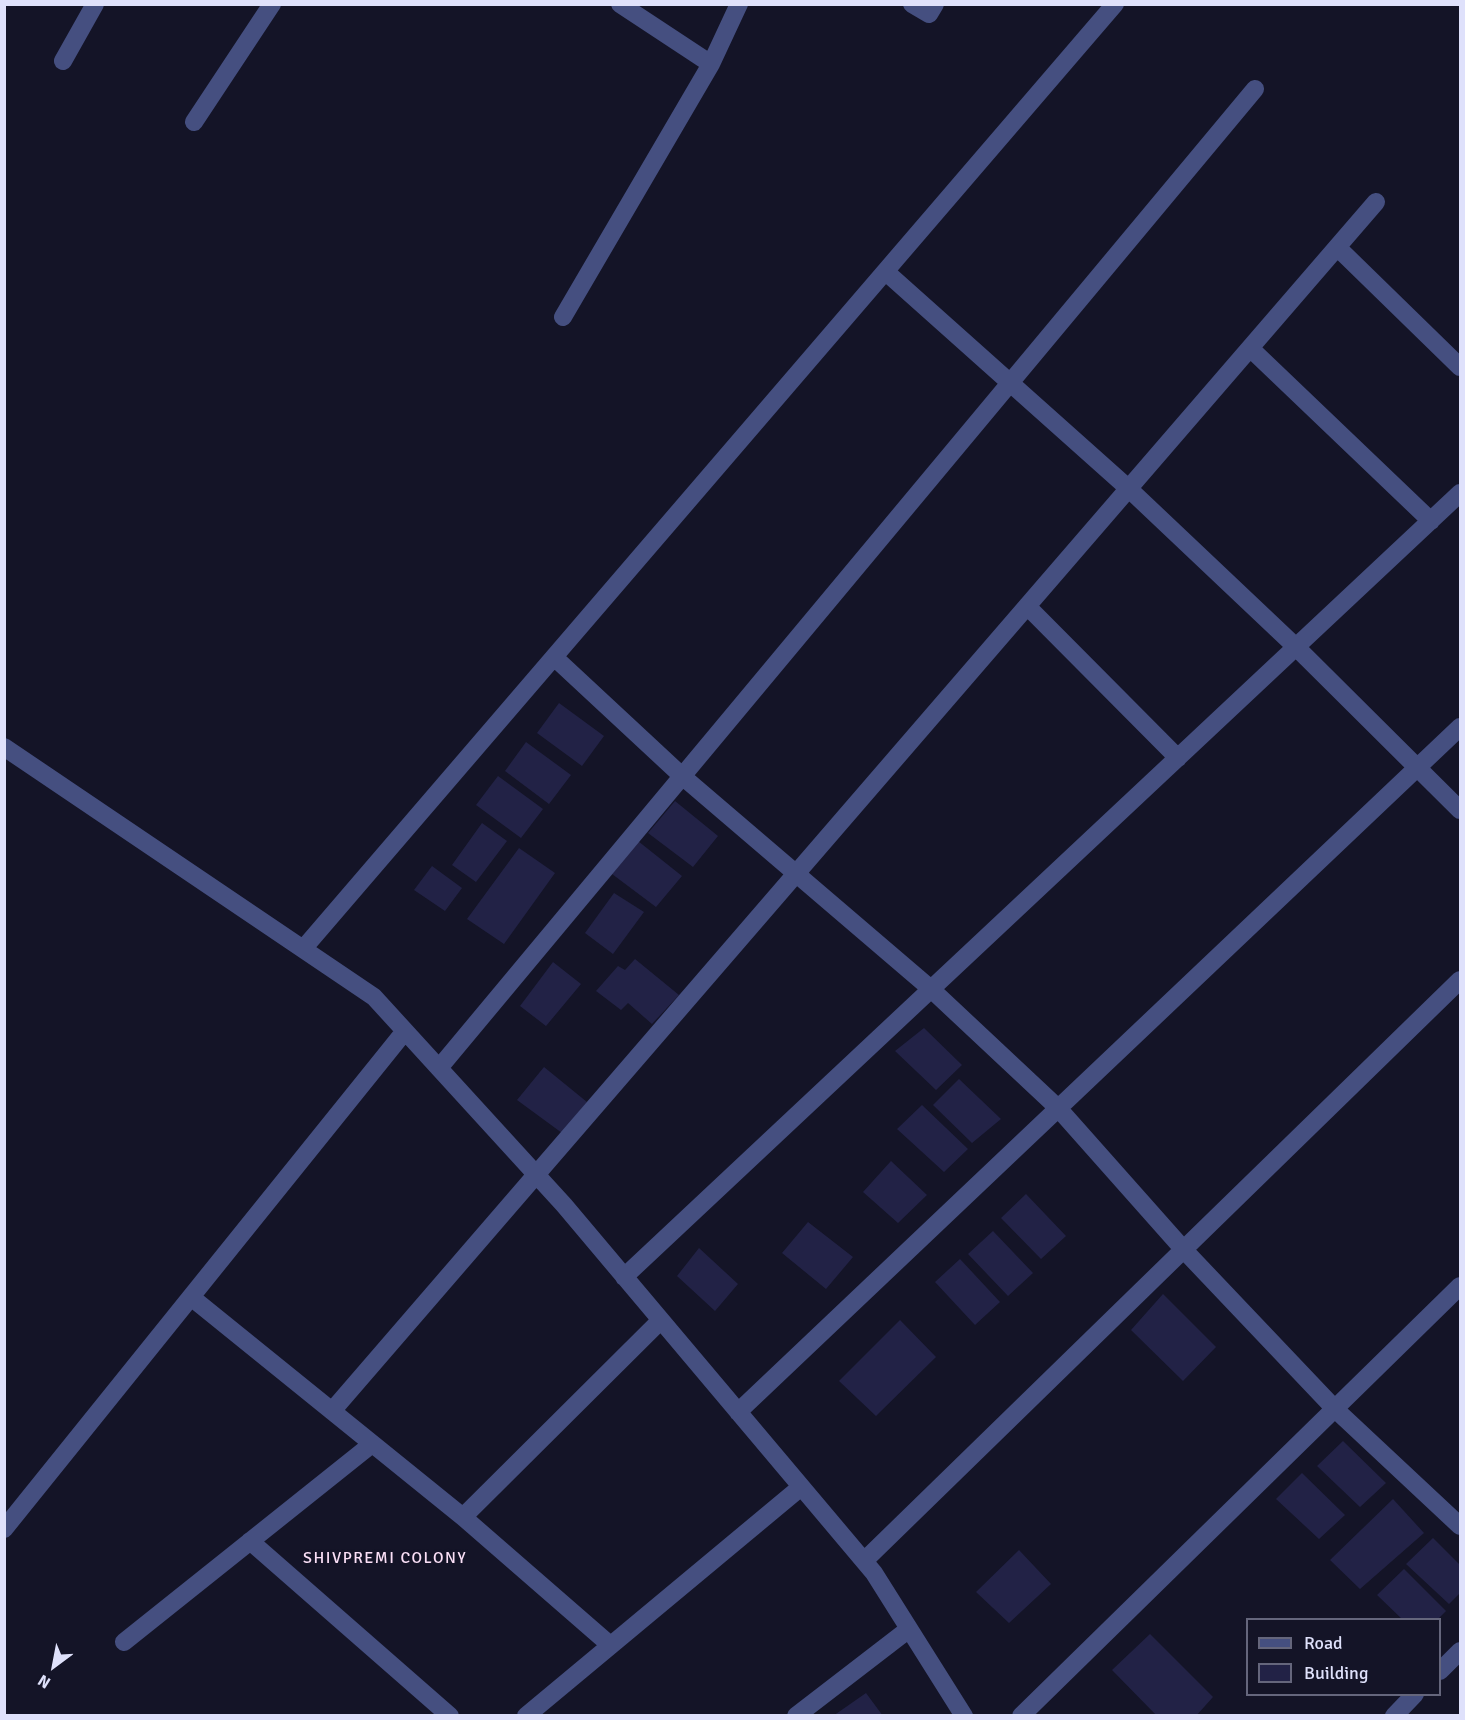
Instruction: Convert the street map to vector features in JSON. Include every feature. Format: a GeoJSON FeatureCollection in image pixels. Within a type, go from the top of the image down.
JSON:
{"type":"FeatureCollection","features":[{"type":"Feature","properties":{"kind":"street"},"geometry":{"type":"LineString","coordinates":[[63,62],[95,4]]}},
{"type":"Feature","properties":{"kind":"street"},"geometry":{"type":"LineString","coordinates":[[194,122],[272,4]]}},
{"type":"Feature","properties":{"kind":"street"},"geometry":{"type":"LineString","coordinates":[[620,4],[711,64]]}},
{"type":"Feature","properties":{"kind":"street"},"geometry":{"type":"LineString","coordinates":[[563,317],[711,64],[739,4]]}},
{"type":"Feature","properties":{"kind":"street"},"geometry":{"type":"LineString","coordinates":[[912,4],[929,14],[935,4]]}},
{"type":"Feature","properties":{"kind":"street"},"geometry":{"type":"LineString","coordinates":[[303,949],[1115,4]]}},
{"type":"Feature","properties":{"kind":"street"},"geometry":{"type":"LineString","coordinates":[[439,1068],[1255,89]]}},
{"type":"Feature","properties":{"kind":"street"},"geometry":{"type":"LineString","coordinates":[[332,1411],[1376,202]]}},
{"type":"Feature","properties":{"kind":"street"},"geometry":{"type":"LineString","coordinates":[[1337,247],[1461,367]]}},
{"type":"Feature","properties":{"kind":"street"},"geometry":{"type":"LineString","coordinates":[[886,272],[1008,384],[1128,489],[1296,647],[1461,810]]}},
{"type":"Feature","properties":{"kind":"street"},"geometry":{"type":"LineString","coordinates":[[1250,348],[1431,521]]}},
{"type":"Feature","properties":{"kind":"street"},"geometry":{"type":"LineString","coordinates":[[624,1276],[1461,493]]}},
{"type":"Feature","properties":{"kind":"street"},"geometry":{"type":"LineString","coordinates":[[1027,606],[1178,758]]}},
{"type":"Feature","properties":{"kind":"street"},"geometry":{"type":"LineString","coordinates":[[554,657],[682,776],[931,989],[1058,1108],[1184,1250],[1335,1409],[1461,1526]]}},
{"type":"Feature","properties":{"kind":"street"},"geometry":{"type":"LineString","coordinates":[[738,1412],[1461,727]]}},
{"type":"Feature","properties":{"kind":"street"},"geometry":{"type":"LineString","coordinates":[[4,747],[374,997],[536,1174],[864,1561],[964,1716]]}},
{"type":"Feature","properties":{"kind":"street"},"geometry":{"type":"LineString","coordinates":[[864,1561],[1461,981]]}},
{"type":"Feature","properties":{"kind":"street"},"geometry":{"type":"LineString","coordinates":[[4,1529],[405,1031]]}},
{"type":"Feature","properties":{"kind":"street"},"geometry":{"type":"LineString","coordinates":[[1021,1716],[1461,1286]]}},
{"type":"Feature","properties":{"kind":"street"},"geometry":{"type":"LineString","coordinates":[[191,1297],[463,1517],[609,1644]]}},
{"type":"Feature","properties":{"kind":"street"},"geometry":{"type":"LineString","coordinates":[[463,1517],[661,1320]]}},
{"type":"Feature","properties":{"kind":"street"},"geometry":{"type":"LineString","coordinates":[[124,1642],[372,1444]]}},
{"type":"Feature","properties":{"kind":"street"},"geometry":{"type":"LineString","coordinates":[[526,1716],[609,1644],[801,1487]]}},
{"type":"Feature","properties":{"kind":"street"},"geometry":{"type":"LineString","coordinates":[[250,1541],[450,1716]]}},
{"type":"Feature","properties":{"kind":"street"},"geometry":{"type":"LineString","coordinates":[[796,1716],[909,1629]]}},
{"type":"Feature","properties":{"kind":"street"},"geometry":{"type":"LineString","coordinates":[[1441,1670],[1461,1651]]}},
{"type":"Feature","properties":{"kind":"street"},"geometry":{"type":"LineString","coordinates":[[1394,1716],[1414,1696]]}},
{"type":"Feature","properties":{"kind":"building"},"geometry":{"type":"Polygon","coordinates":[[[559,703],[604,736],[582,766],[537,733],[559,703]]]}},
{"type":"Feature","properties":{"kind":"building"},"geometry":{"type":"Polygon","coordinates":[[[526,742],[571,775],[549,804],[505,771],[526,742]]]}},
{"type":"Feature","properties":{"kind":"building"},"geometry":{"type":"Polygon","coordinates":[[[498,776],[543,809],[521,838],[476,805],[498,776]]]}},
{"type":"Feature","properties":{"kind":"building"},"geometry":{"type":"Polygon","coordinates":[[[675,801],[718,836],[693,867],[648,833],[675,801]]]}},
{"type":"Feature","properties":{"kind":"building"},"geometry":{"type":"Polygon","coordinates":[[[482,823],[507,841],[476,882],[452,865],[482,823]]]}},
{"type":"Feature","properties":{"kind":"building"},"geometry":{"type":"Polygon","coordinates":[[[638,841],[682,876],[656,907],[612,874],[638,841]]]}},
{"type":"Feature","properties":{"kind":"building"},"geometry":{"type":"Polygon","coordinates":[[[519,848],[555,873],[504,944],[467,919],[519,848]]]}},
{"type":"Feature","properties":{"kind":"building"},"geometry":{"type":"Polygon","coordinates":[[[432,866],[462,888],[445,911],[414,890],[432,866]]]}},
{"type":"Feature","properties":{"kind":"building"},"geometry":{"type":"Polygon","coordinates":[[[614,893],[644,912],[613,954],[585,933],[614,893]]]}},
{"type":"Feature","properties":{"kind":"building"},"geometry":{"type":"Polygon","coordinates":[[[635,959],[679,995],[652,1024],[628,1003],[621,1010],[596,991],[618,966],[625,970],[635,959]]]}},
{"type":"Feature","properties":{"kind":"building"},"geometry":{"type":"Polygon","coordinates":[[[553,962],[581,984],[546,1026],[520,1006],[553,962]]]}},
{"type":"Feature","properties":{"kind":"building"},"geometry":{"type":"Polygon","coordinates":[[[924,1028],[962,1065],[936,1090],[895,1051],[924,1028]]]}},
{"type":"Feature","properties":{"kind":"building"},"geometry":{"type":"Polygon","coordinates":[[[544,1067],[587,1102],[562,1133],[517,1100],[544,1067]]]}},
{"type":"Feature","properties":{"kind":"building"},"geometry":{"type":"Polygon","coordinates":[[[959,1079],[1001,1119],[972,1143],[933,1105],[959,1079]]]}},
{"type":"Feature","properties":{"kind":"building"},"geometry":{"type":"Polygon","coordinates":[[[922,1105],[968,1149],[944,1172],[897,1129],[922,1105]]]}},
{"type":"Feature","properties":{"kind":"building"},"geometry":{"type":"Polygon","coordinates":[[[891,1161],[927,1195],[898,1223],[863,1192],[891,1161]]]}},
{"type":"Feature","properties":{"kind":"building"},"geometry":{"type":"Polygon","coordinates":[[[1026,1194],[1066,1236],[1041,1259],[1001,1218],[1026,1194]]]}},
{"type":"Feature","properties":{"kind":"building"},"geometry":{"type":"Polygon","coordinates":[[[808,1222],[853,1257],[826,1289],[782,1253],[808,1222]]]}},
{"type":"Feature","properties":{"kind":"building"},"geometry":{"type":"Polygon","coordinates":[[[993,1231],[1033,1273],[1008,1296],[968,1254],[993,1231]]]}},
{"type":"Feature","properties":{"kind":"building"},"geometry":{"type":"Polygon","coordinates":[[[699,1248],[738,1284],[715,1311],[677,1276],[699,1248]]]}},
{"type":"Feature","properties":{"kind":"building"},"geometry":{"type":"Polygon","coordinates":[[[960,1259],[1000,1302],[975,1325],[935,1282],[960,1259]]]}},
{"type":"Feature","properties":{"kind":"building"},"geometry":{"type":"Polygon","coordinates":[[[1163,1294],[1216,1347],[1183,1381],[1131,1330],[1163,1294]]]}},
{"type":"Feature","properties":{"kind":"building"},"geometry":{"type":"Polygon","coordinates":[[[900,1320],[936,1357],[876,1416],[839,1381],[900,1320]]]}},
{"type":"Feature","properties":{"kind":"building"},"geometry":{"type":"Polygon","coordinates":[[[1343,1441],[1386,1483],[1360,1507],[1317,1466],[1343,1441]]]}},
{"type":"Feature","properties":{"kind":"building"},"geometry":{"type":"Polygon","coordinates":[[[1302,1473],[1345,1515],[1319,1539],[1276,1499],[1302,1473]]]}},
{"type":"Feature","properties":{"kind":"building"},"geometry":{"type":"Polygon","coordinates":[[[1393,1499],[1424,1533],[1360,1589],[1330,1560],[1393,1499]]]}},
{"type":"Feature","properties":{"kind":"building"},"geometry":{"type":"Polygon","coordinates":[[[1433,1538],[1460,1565],[1460,1593],[1449,1604],[1406,1564],[1433,1538]]]}},
{"type":"Feature","properties":{"kind":"building"},"geometry":{"type":"Polygon","coordinates":[[[1019,1550],[1051,1584],[1009,1623],[976,1592],[1019,1550]]]}},
{"type":"Feature","properties":{"kind":"building"},"geometry":{"type":"Polygon","coordinates":[[[1404,1569],[1446,1611],[1439,1618],[1401,1618],[1377,1595],[1404,1569]]]}},
{"type":"Feature","properties":{"kind":"building"},"geometry":{"type":"Polygon","coordinates":[[[1150,1634],[1213,1697],[1196,1716],[1157,1716],[1112,1670],[1150,1634]]]}},
{"type":"Feature","properties":{"kind":"building"},"geometry":{"type":"Polygon","coordinates":[[[866,1693],[883,1716],[833,1716],[866,1693]]]}},
{"type":"Feature","properties":{"kind":"district","name":"SHIVPREMI COLONY"},"geometry":{"type":"Point","coordinates":[385,1559]}}]}
